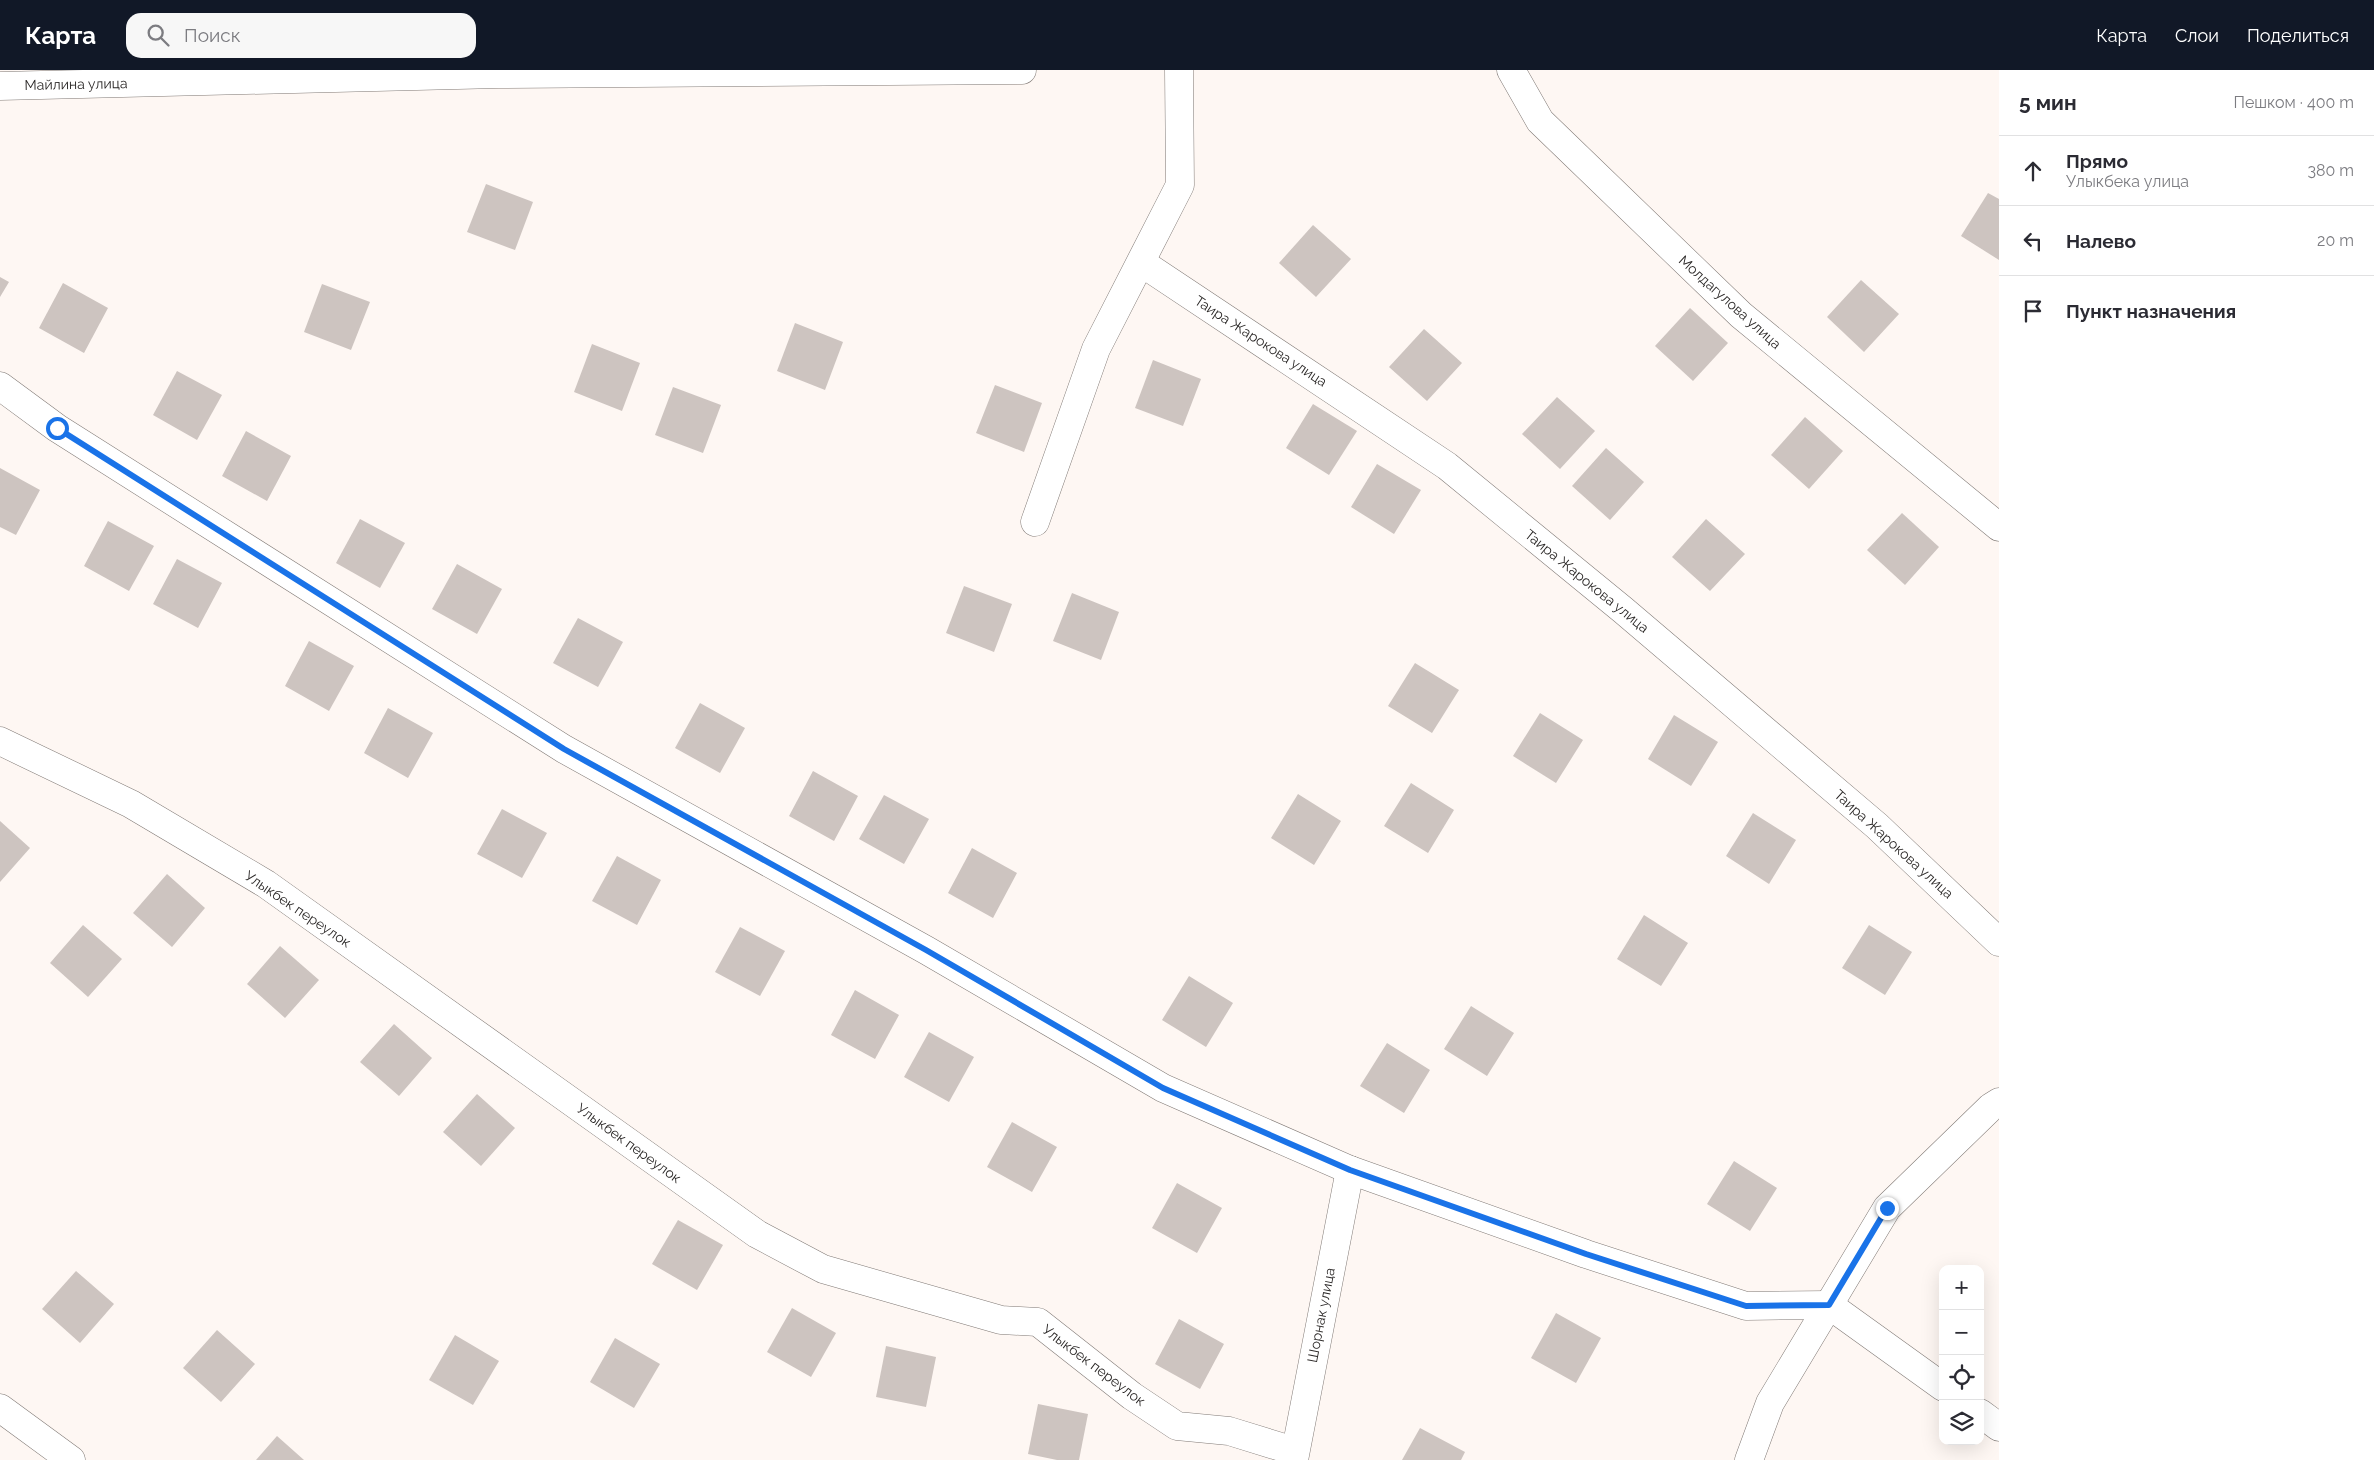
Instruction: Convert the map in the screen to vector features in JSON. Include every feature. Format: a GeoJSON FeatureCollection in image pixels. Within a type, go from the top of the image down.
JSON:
{"type":"FeatureCollection","features":[{"type":"Feature","properties":{"kind":"street","name":"Майлина улица"},"geometry":{"type":"LineString","coordinates":[[0,86],[498,74],[1022,70]]}},
{"type":"Feature","properties":{"kind":"street"},"geometry":{"type":"LineString","coordinates":[[1035,522],[1096,349],[1142,263],[1180,185],[1179,70]]}},
{"type":"Feature","properties":{"kind":"street","name":"Молдагулова улица"},"geometry":{"type":"LineString","coordinates":[[1511,70],[1540,121],[1741,315],[1999,527]]}},
{"type":"Feature","properties":{"kind":"street","name":"Таира Жарокова улица"},"geometry":{"type":"LineString","coordinates":[[1142,263],[1315,376],[1447,466],[1623,610],[1877,826],[1999,942]]}},
{"type":"Feature","properties":{"kind":"street"},"geometry":{"type":"LineString","coordinates":[[0,386],[57,428],[564,749],[926,950],[1163,1088],[1350,1170],[1586,1254],[1746,1306],[1829,1305],[1939,1383]]}},
{"type":"Feature","properties":{"kind":"street","name":"Улыкбек переулок"},"geometry":{"type":"LineString","coordinates":[[0,741],[131,804],[266,884],[757,1234],[823,1269],[1001,1320],[1038,1322],[1132,1396],[1178,1426],[1228,1431],[1294,1455]]}},
{"type":"Feature","properties":{"kind":"street"},"geometry":{"type":"LineString","coordinates":[[1749,1460],[1770,1403],[1887,1208],[1991,1107],[1999,1102]]}},
{"type":"Feature","properties":{"kind":"street","name":"Шорнак улица"},"geometry":{"type":"LineString","coordinates":[[1294,1455],[1350,1170]]}},
{"type":"Feature","properties":{"kind":"street"},"geometry":{"type":"LineString","coordinates":[[0,1408],[52,1455]]}},
{"type":"Feature","properties":{"kind":"street"},"geometry":{"type":"LineString","coordinates":[[1984,1416],[1999,1427]]}},
{"type":"Feature","properties":{"kind":"building"},"geometry":{"type":"Polygon","coordinates":[[[486,184],[533,202],[515,250],[467,232],[486,184]]]}},
{"type":"Feature","properties":{"kind":"building"},"geometry":{"type":"Polygon","coordinates":[[[1988,193],[1999,199],[1999,260],[1961,236],[1988,193]]]}},
{"type":"Feature","properties":{"kind":"building"},"geometry":{"type":"Polygon","coordinates":[[[1313,225],[1351,259],[1316,297],[1279,263],[1313,225]]]}},
{"type":"Feature","properties":{"kind":"building"},"geometry":{"type":"Polygon","coordinates":[[[0,277],[9,282],[0,297],[0,277]]]}},
{"type":"Feature","properties":{"kind":"building"},"geometry":{"type":"Polygon","coordinates":[[[1861,280],[1899,314],[1864,352],[1827,317],[1861,280]]]}},
{"type":"Feature","properties":{"kind":"building"},"geometry":{"type":"Polygon","coordinates":[[[63,283],[108,308],[84,353],[39,328],[63,283]]]}},
{"type":"Feature","properties":{"kind":"building"},"geometry":{"type":"Polygon","coordinates":[[[322,284],[370,302],[351,350],[304,332],[322,284]]]}},
{"type":"Feature","properties":{"kind":"building"},"geometry":{"type":"Polygon","coordinates":[[[1690,308],[1728,343],[1693,381],[1655,346],[1690,308]]]}},
{"type":"Feature","properties":{"kind":"building"},"geometry":{"type":"Polygon","coordinates":[[[795,323],[843,342],[825,390],[777,371],[795,323]]]}},
{"type":"Feature","properties":{"kind":"building"},"geometry":{"type":"Polygon","coordinates":[[[1424,329],[1462,363],[1427,401],[1389,367],[1424,329]]]}},
{"type":"Feature","properties":{"kind":"building"},"geometry":{"type":"Polygon","coordinates":[[[592,344],[640,363],[622,411],[574,392],[592,344]]]}},
{"type":"Feature","properties":{"kind":"building"},"geometry":{"type":"Polygon","coordinates":[[[1153,360],[1201,379],[1183,426],[1135,408],[1153,360]]]}},
{"type":"Feature","properties":{"kind":"building"},"geometry":{"type":"Polygon","coordinates":[[[177,371],[222,395],[197,440],[153,415],[177,371]]]}},
{"type":"Feature","properties":{"kind":"building"},"geometry":{"type":"Polygon","coordinates":[[[995,385],[1042,403],[1024,452],[976,433],[995,385]]]}},
{"type":"Feature","properties":{"kind":"building"},"geometry":{"type":"Polygon","coordinates":[[[673,387],[721,405],[703,453],[655,435],[673,387]]]}},
{"type":"Feature","properties":{"kind":"building"},"geometry":{"type":"Polygon","coordinates":[[[1557,397],[1595,431],[1560,469],[1522,434],[1557,397]]]}},
{"type":"Feature","properties":{"kind":"building"},"geometry":{"type":"Polygon","coordinates":[[[1313,404],[1357,431],[1329,475],[1286,448],[1313,404]]]}},
{"type":"Feature","properties":{"kind":"building"},"geometry":{"type":"Polygon","coordinates":[[[1805,417],[1843,451],[1809,489],[1771,455],[1805,417]]]}},
{"type":"Feature","properties":{"kind":"building"},"geometry":{"type":"Polygon","coordinates":[[[246,431],[291,456],[267,501],[222,476],[246,431]]]}},
{"type":"Feature","properties":{"kind":"building"},"geometry":{"type":"Polygon","coordinates":[[[1606,448],[1644,482],[1610,520],[1572,486],[1606,448]]]}},
{"type":"Feature","properties":{"kind":"building"},"geometry":{"type":"Polygon","coordinates":[[[1377,464],[1421,490],[1394,534],[1351,507],[1377,464]]]}},
{"type":"Feature","properties":{"kind":"building"},"geometry":{"type":"Polygon","coordinates":[[[0,468],[40,490],[16,535],[0,527],[0,468]]]}},
{"type":"Feature","properties":{"kind":"building"},"geometry":{"type":"Polygon","coordinates":[[[1902,513],[1939,547],[1905,585],[1867,550],[1902,513]]]}},
{"type":"Feature","properties":{"kind":"building"},"geometry":{"type":"Polygon","coordinates":[[[360,519],[405,543],[380,588],[336,563],[360,519]]]}},
{"type":"Feature","properties":{"kind":"building"},"geometry":{"type":"Polygon","coordinates":[[[1706,519],[1745,554],[1710,591],[1672,557],[1706,519]]]}},
{"type":"Feature","properties":{"kind":"building"},"geometry":{"type":"Polygon","coordinates":[[[108,521],[154,546],[129,591],[84,566],[108,521]]]}},
{"type":"Feature","properties":{"kind":"building"},"geometry":{"type":"Polygon","coordinates":[[[177,559],[222,583],[198,628],[153,604],[177,559]]]}},
{"type":"Feature","properties":{"kind":"building"},"geometry":{"type":"Polygon","coordinates":[[[457,564],[502,589],[477,634],[432,609],[457,564]]]}},
{"type":"Feature","properties":{"kind":"building"},"geometry":{"type":"Polygon","coordinates":[[[964,586],[1012,604],[994,652],[946,633],[964,586]]]}},
{"type":"Feature","properties":{"kind":"building"},"geometry":{"type":"Polygon","coordinates":[[[1072,593],[1119,612],[1101,660],[1053,641],[1072,593]]]}},
{"type":"Feature","properties":{"kind":"building"},"geometry":{"type":"Polygon","coordinates":[[[578,618],[623,642],[598,687],[553,663],[578,618]]]}},
{"type":"Feature","properties":{"kind":"building"},"geometry":{"type":"Polygon","coordinates":[[[309,641],[354,666],[329,711],[285,686],[309,641]]]}},
{"type":"Feature","properties":{"kind":"building"},"geometry":{"type":"Polygon","coordinates":[[[1415,663],[1459,690],[1432,733],[1388,706],[1415,663]]]}},
{"type":"Feature","properties":{"kind":"building"},"geometry":{"type":"Polygon","coordinates":[[[700,703],[745,728],[720,773],[675,748],[700,703]]]}},
{"type":"Feature","properties":{"kind":"building"},"geometry":{"type":"Polygon","coordinates":[[[388,708],[433,733],[408,778],[364,753],[388,708]]]}},
{"type":"Feature","properties":{"kind":"building"},"geometry":{"type":"Polygon","coordinates":[[[1540,713],[1583,740],[1556,783],[1513,756],[1540,713]]]}},
{"type":"Feature","properties":{"kind":"building"},"geometry":{"type":"Polygon","coordinates":[[[1674,715],[1718,742],[1691,786],[1648,759],[1674,715]]]}},
{"type":"Feature","properties":{"kind":"building"},"geometry":{"type":"Polygon","coordinates":[[[813,771],[858,796],[834,841],[789,816],[813,771]]]}},
{"type":"Feature","properties":{"kind":"building"},"geometry":{"type":"Polygon","coordinates":[[[1411,783],[1454,810],[1428,853],[1384,826],[1411,783]]]}},
{"type":"Feature","properties":{"kind":"building"},"geometry":{"type":"Polygon","coordinates":[[[1298,794],[1341,821],[1314,865],[1271,838],[1298,794]]]}},
{"type":"Feature","properties":{"kind":"building"},"geometry":{"type":"Polygon","coordinates":[[[884,795],[929,819],[904,864],[859,839],[884,795]]]}},
{"type":"Feature","properties":{"kind":"building"},"geometry":{"type":"Polygon","coordinates":[[[502,809],[547,833],[522,878],[477,854],[502,809]]]}},
{"type":"Feature","properties":{"kind":"building"},"geometry":{"type":"Polygon","coordinates":[[[1753,813],[1796,840],[1769,884],[1726,856],[1753,813]]]}},
{"type":"Feature","properties":{"kind":"building"},"geometry":{"type":"Polygon","coordinates":[[[0,821],[30,848],[0,882],[0,821]]]}},
{"type":"Feature","properties":{"kind":"building"},"geometry":{"type":"Polygon","coordinates":[[[972,848],[1017,873],[993,918],[948,893],[972,848]]]}},
{"type":"Feature","properties":{"kind":"building"},"geometry":{"type":"Polygon","coordinates":[[[617,856],[661,880],[637,925],[592,901],[617,856]]]}},
{"type":"Feature","properties":{"kind":"building"},"geometry":{"type":"Polygon","coordinates":[[[167,874],[205,908],[172,947],[133,913],[167,874]]]}},
{"type":"Feature","properties":{"kind":"building"},"geometry":{"type":"Polygon","coordinates":[[[1644,915],[1688,943],[1661,986],[1617,959],[1644,915]]]}},
{"type":"Feature","properties":{"kind":"building"},"geometry":{"type":"Polygon","coordinates":[[[83,925],[122,959],[88,997],[50,963],[83,925]]]}},
{"type":"Feature","properties":{"kind":"building"},"geometry":{"type":"Polygon","coordinates":[[[1869,925],[1912,952],[1885,995],[1842,968],[1869,925]]]}},
{"type":"Feature","properties":{"kind":"building"},"geometry":{"type":"Polygon","coordinates":[[[740,927],[785,951],[760,996],[715,972],[740,927]]]}},
{"type":"Feature","properties":{"kind":"building"},"geometry":{"type":"Polygon","coordinates":[[[280,946],[319,980],[285,1018],[247,984],[280,946]]]}},
{"type":"Feature","properties":{"kind":"building"},"geometry":{"type":"Polygon","coordinates":[[[1189,976],[1233,1003],[1206,1047],[1162,1020],[1189,976]]]}},
{"type":"Feature","properties":{"kind":"building"},"geometry":{"type":"Polygon","coordinates":[[[855,990],[899,1015],[875,1059],[831,1035],[855,990]]]}},
{"type":"Feature","properties":{"kind":"building"},"geometry":{"type":"Polygon","coordinates":[[[1471,1006],[1514,1033],[1487,1076],[1444,1049],[1471,1006]]]}},
{"type":"Feature","properties":{"kind":"building"},"geometry":{"type":"Polygon","coordinates":[[[394,1024],[432,1058],[399,1096],[360,1062],[394,1024]]]}},
{"type":"Feature","properties":{"kind":"building"},"geometry":{"type":"Polygon","coordinates":[[[929,1032],[974,1057],[949,1102],[904,1077],[929,1032]]]}},
{"type":"Feature","properties":{"kind":"building"},"geometry":{"type":"Polygon","coordinates":[[[1387,1043],[1430,1070],[1404,1113],[1360,1086],[1387,1043]]]}},
{"type":"Feature","properties":{"kind":"building"},"geometry":{"type":"Polygon","coordinates":[[[477,1094],[515,1128],[481,1166],[443,1132],[477,1094]]]}},
{"type":"Feature","properties":{"kind":"building"},"geometry":{"type":"Polygon","coordinates":[[[1012,1122],[1057,1147],[1032,1192],[987,1167],[1012,1122]]]}},
{"type":"Feature","properties":{"kind":"building"},"geometry":{"type":"Polygon","coordinates":[[[1734,1161],[1777,1188],[1750,1231],[1707,1204],[1734,1161]]]}},
{"type":"Feature","properties":{"kind":"building"},"geometry":{"type":"Polygon","coordinates":[[[1177,1183],[1222,1208],[1197,1253],[1152,1228],[1177,1183]]]}},
{"type":"Feature","properties":{"kind":"building"},"geometry":{"type":"Polygon","coordinates":[[[678,1220],[723,1245],[697,1290],[652,1264],[678,1220]]]}},
{"type":"Feature","properties":{"kind":"building"},"geometry":{"type":"Polygon","coordinates":[[[76,1271],[114,1304],[80,1343],[42,1309],[76,1271]]]}},
{"type":"Feature","properties":{"kind":"building"},"geometry":{"type":"Polygon","coordinates":[[[792,1308],[836,1333],[811,1377],[767,1352],[792,1308]]]}},
{"type":"Feature","properties":{"kind":"building"},"geometry":{"type":"Polygon","coordinates":[[[1556,1313],[1601,1338],[1576,1383],[1531,1358],[1556,1313]]]}},
{"type":"Feature","properties":{"kind":"building"},"geometry":{"type":"Polygon","coordinates":[[[1179,1319],[1224,1344],[1200,1389],[1155,1364],[1179,1319]]]}},
{"type":"Feature","properties":{"kind":"building"},"geometry":{"type":"Polygon","coordinates":[[[217,1330],[255,1364],[221,1402],[183,1368],[217,1330]]]}},
{"type":"Feature","properties":{"kind":"building"},"geometry":{"type":"Polygon","coordinates":[[[455,1335],[499,1361],[473,1405],[429,1380],[455,1335]]]}},
{"type":"Feature","properties":{"kind":"building"},"geometry":{"type":"Polygon","coordinates":[[[615,1338],[660,1364],[634,1408],[590,1382],[615,1338]]]}},
{"type":"Feature","properties":{"kind":"building"},"geometry":{"type":"Polygon","coordinates":[[[886,1346],[936,1357],[926,1407],[876,1397],[886,1346]]]}},
{"type":"Feature","properties":{"kind":"building"},"geometry":{"type":"Polygon","coordinates":[[[1038,1404],[1088,1414],[1079,1460],[1057,1460],[1028,1454],[1038,1404]]]}},
{"type":"Feature","properties":{"kind":"building"},"geometry":{"type":"Polygon","coordinates":[[[1420,1428],[1465,1452],[1461,1460],[1402,1460],[1420,1428]]]}},
{"type":"Feature","properties":{"kind":"building"},"geometry":{"type":"Polygon","coordinates":[[[277,1436],[304,1460],[256,1460],[277,1436]]]}},
{"type":"Feature","properties":{"kind":"route"},"geometry":{"type":"LineString","coordinates":[[57,428],[564,749],[926,950],[1163,1088],[1350,1170],[1586,1254],[1746,1306],[1829,1305],[1887,1208]]}}]}
